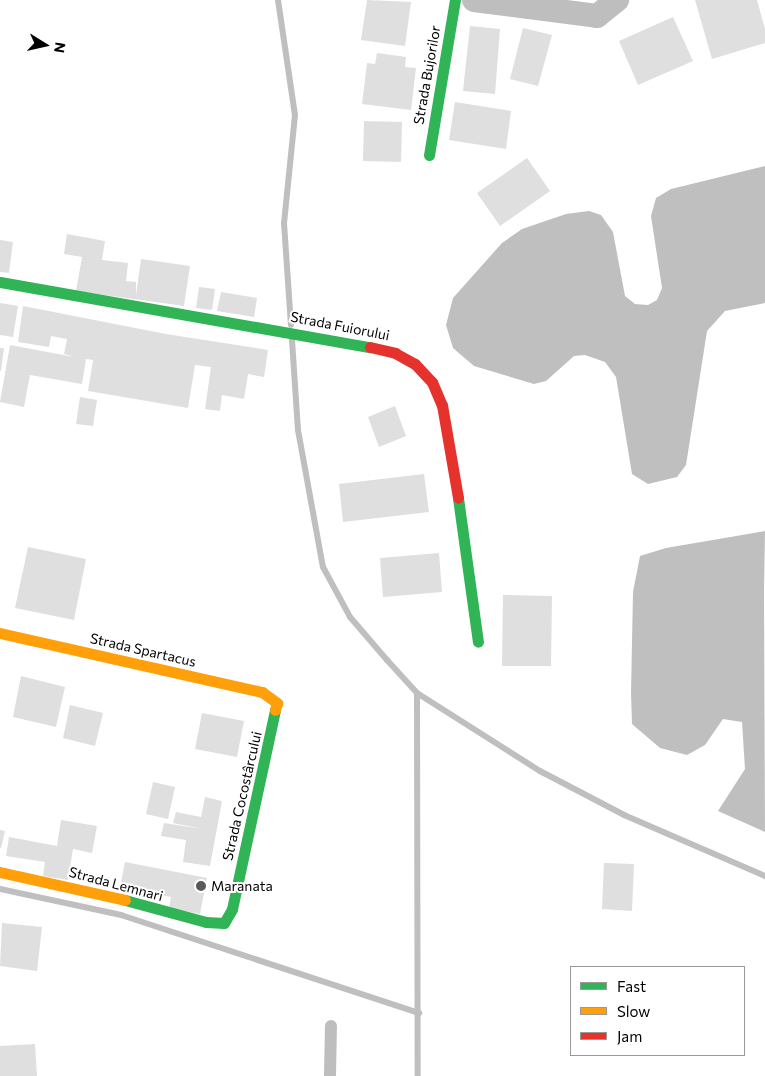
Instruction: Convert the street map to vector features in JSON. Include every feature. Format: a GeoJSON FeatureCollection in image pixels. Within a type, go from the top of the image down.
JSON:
{"type":"FeatureCollection","features":[{"type":"Feature","properties":{"kind":"street","name":"Strada Bujorilor"},"geometry":{"type":"LineString","coordinates":[[429,155],[455,0]]}},
{"type":"Feature","properties":{"kind":"street"},"geometry":{"type":"LineString","coordinates":[[474,0],[597,16],[617,0]]}},
{"type":"Feature","properties":{"kind":"street","name":"Strada Fuiorului"},"geometry":{"type":"LineString","coordinates":[[0,282],[320,337],[395,353],[422,370],[436,389],[442,405],[474,596],[478,642]]}},
{"type":"Feature","properties":{"kind":"street","name":"Strada Spartacus"},"geometry":{"type":"LineString","coordinates":[[0,633],[262,692],[277,703]]}},
{"type":"Feature","properties":{"kind":"street","name":"Strada Cocostârcului"},"geometry":{"type":"LineString","coordinates":[[224,923],[232,909],[277,703]]}},
{"type":"Feature","properties":{"kind":"street","name":"Strada Lemnari"},"geometry":{"type":"LineString","coordinates":[[0,872],[103,894],[216,924],[224,923]]}},
{"type":"Feature","properties":{"kind":"lane"},"geometry":{"type":"LineString","coordinates":[[330,1076],[331,1026]]}},
{"type":"Feature","properties":{"kind":"shaded area"},"geometry":{"type":"Polygon","coordinates":[[[765,166],[765,303],[725,311],[707,331],[686,465],[677,477],[648,484],[632,474],[616,377],[605,362],[585,355],[574,356],[546,381],[534,384],[474,366],[453,348],[446,325],[453,298],[502,243],[522,229],[566,214],[589,211],[601,215],[613,232],[625,296],[635,304],[648,305],[657,300],[662,288],[651,216],[656,198],[671,189],[765,166]]]}},
{"type":"Feature","properties":{"kind":"shaded area"},"geometry":{"type":"Polygon","coordinates":[[[765,531],[765,832],[718,811],[745,769],[742,722],[723,719],[705,745],[687,755],[660,748],[632,724],[631,693],[633,592],[640,556],[666,548],[765,531]]]}},
{"type":"Feature","properties":{"kind":"building"},"geometry":{"type":"Polygon","coordinates":[[[367,0],[411,2],[405,46],[361,40],[367,0]]]}},
{"type":"Feature","properties":{"kind":"building"},"geometry":{"type":"Polygon","coordinates":[[[695,0],[757,0],[765,29],[765,43],[712,59],[695,0]]]}},
{"type":"Feature","properties":{"kind":"building"},"geometry":{"type":"Polygon","coordinates":[[[673,17],[693,61],[638,85],[619,41],[673,17]]]}},
{"type":"Feature","properties":{"kind":"building"},"geometry":{"type":"Polygon","coordinates":[[[470,26],[500,29],[495,94],[463,91],[470,26]]]}},
{"type":"Feature","properties":{"kind":"building"},"geometry":{"type":"Polygon","coordinates":[[[523,28],[552,35],[538,86],[510,79],[523,28]]]}},
{"type":"Feature","properties":{"kind":"building"},"geometry":{"type":"Polygon","coordinates":[[[377,53],[406,57],[405,67],[416,68],[411,110],[362,104],[367,63],[375,64],[377,53]]]}},
{"type":"Feature","properties":{"kind":"building"},"geometry":{"type":"Polygon","coordinates":[[[455,102],[511,111],[506,149],[449,140],[455,102]]]}},
{"type":"Feature","properties":{"kind":"building"},"geometry":{"type":"Polygon","coordinates":[[[364,121],[402,122],[401,162],[363,161],[364,121]]]}},
{"type":"Feature","properties":{"kind":"building"},"geometry":{"type":"Polygon","coordinates":[[[527,158],[550,191],[500,226],[477,193],[527,158]]]}},
{"type":"Feature","properties":{"kind":"building"},"geometry":{"type":"Polygon","coordinates":[[[67,234],[105,241],[102,260],[128,263],[126,281],[136,282],[136,295],[141,259],[190,266],[184,306],[76,291],[82,257],[64,254],[67,234]]]}},
{"type":"Feature","properties":{"kind":"building"},"geometry":{"type":"Polygon","coordinates":[[[0,240],[13,242],[9,273],[0,272],[0,240]]]}},
{"type":"Feature","properties":{"kind":"building"},"geometry":{"type":"Polygon","coordinates":[[[199,287],[215,289],[212,310],[196,308],[199,287]]]}},
{"type":"Feature","properties":{"kind":"building"},"geometry":{"type":"Polygon","coordinates":[[[221,292],[257,298],[254,317],[217,311],[221,292]]]}},
{"type":"Feature","properties":{"kind":"building"},"geometry":{"type":"Polygon","coordinates":[[[0,303],[18,306],[13,337],[0,335],[0,303]]]}},
{"type":"Feature","properties":{"kind":"building"},"geometry":{"type":"Polygon","coordinates":[[[23,306],[166,334],[268,350],[264,377],[248,374],[244,399],[222,395],[220,411],[205,409],[211,367],[195,365],[188,408],[88,391],[93,360],[86,359],[82,384],[30,375],[24,407],[0,402],[10,345],[74,357],[64,354],[67,339],[51,336],[49,347],[18,342],[23,306]]]}},
{"type":"Feature","properties":{"kind":"building"},"geometry":{"type":"Polygon","coordinates":[[[0,348],[4,348],[1,371],[0,371],[0,348]]]}},
{"type":"Feature","properties":{"kind":"building"},"geometry":{"type":"Polygon","coordinates":[[[80,397],[97,400],[93,426],[76,424],[80,397]]]}},
{"type":"Feature","properties":{"kind":"building"},"geometry":{"type":"Polygon","coordinates":[[[395,406],[406,436],[379,447],[368,417],[395,406]]]}},
{"type":"Feature","properties":{"kind":"building"},"geometry":{"type":"Polygon","coordinates":[[[424,474],[429,512],[343,522],[339,484],[424,474]]]}},
{"type":"Feature","properties":{"kind":"building"},"geometry":{"type":"Polygon","coordinates":[[[28,547],[86,559],[74,620],[15,608],[28,547]]]}},
{"type":"Feature","properties":{"kind":"building"},"geometry":{"type":"Polygon","coordinates":[[[439,553],[442,592],[383,597],[380,558],[439,553]]]}},
{"type":"Feature","properties":{"kind":"building"},"geometry":{"type":"Polygon","coordinates":[[[503,595],[552,596],[551,666],[502,666],[503,595]]]}},
{"type":"Feature","properties":{"kind":"building"},"geometry":{"type":"Polygon","coordinates":[[[21,676],[65,687],[56,727],[13,717],[21,676]]]}},
{"type":"Feature","properties":{"kind":"building"},"geometry":{"type":"Polygon","coordinates":[[[70,705],[103,713],[95,746],[63,738],[70,705]]]}},
{"type":"Feature","properties":{"kind":"building"},"geometry":{"type":"Polygon","coordinates":[[[202,713],[244,721],[237,757],[195,749],[202,713]]]}},
{"type":"Feature","properties":{"kind":"building"},"geometry":{"type":"Polygon","coordinates":[[[153,782],[175,787],[168,819],[146,814],[153,782]]]}},
{"type":"Feature","properties":{"kind":"building"},"geometry":{"type":"Polygon","coordinates":[[[205,797],[222,801],[210,866],[183,862],[186,840],[161,836],[164,823],[203,829],[173,823],[176,812],[201,817],[205,797]]]}},
{"type":"Feature","properties":{"kind":"building"},"geometry":{"type":"Polygon","coordinates":[[[61,820],[97,826],[92,853],[73,849],[68,880],[43,876],[45,862],[6,856],[9,837],[57,846],[61,820]]]}},
{"type":"Feature","properties":{"kind":"building"},"geometry":{"type":"Polygon","coordinates":[[[0,830],[5,831],[1,848],[0,848],[0,830]]]}},
{"type":"Feature","properties":{"kind":"building"},"geometry":{"type":"Polygon","coordinates":[[[125,862],[207,878],[200,914],[169,908],[171,897],[120,887],[125,862]]]}},
{"type":"Feature","properties":{"kind":"building"},"geometry":{"type":"Polygon","coordinates":[[[604,863],[634,864],[632,911],[602,909],[604,863]]]}},
{"type":"Feature","properties":{"kind":"building"},"geometry":{"type":"Polygon","coordinates":[[[2,923],[42,927],[37,971],[0,966],[2,923]]]}},
{"type":"Feature","properties":{"kind":"building"},"geometry":{"type":"Polygon","coordinates":[[[35,1044],[37,1076],[0,1076],[0,1046],[35,1044]]]}},
{"type":"Feature","properties":{"kind":"waterway"},"geometry":{"type":"LineString","coordinates":[[278,0],[295,115],[284,223],[291,325]]}},
{"type":"Feature","properties":{"kind":"waterway"},"geometry":{"type":"LineString","coordinates":[[292,340],[298,430],[323,567],[350,617],[387,660],[417,693],[540,771],[624,815],[765,876]]}},
{"type":"Feature","properties":{"kind":"waterway"},"geometry":{"type":"LineString","coordinates":[[417,693],[418,1076]]}},
{"type":"Feature","properties":{"kind":"waterway"},"geometry":{"type":"LineString","coordinates":[[0,889],[121,915],[419,1013]]}},
{"type":"Feature","properties":{"kind":"traffic: fast"},"geometry":{"type":"LineString","coordinates":[[429,155],[455,0]]}},
{"type":"Feature","properties":{"kind":"traffic: fast"},"geometry":{"type":"LineString","coordinates":[[0,282],[370,347]]}},
{"type":"Feature","properties":{"kind":"traffic: fast"},"geometry":{"type":"LineString","coordinates":[[458,498],[478,642]]}},
{"type":"Feature","properties":{"kind":"traffic: fast"},"geometry":{"type":"LineString","coordinates":[[125,900],[206,922],[224,923],[232,909],[275,710]]}},
{"type":"Feature","properties":{"kind":"traffic: slow"},"geometry":{"type":"LineString","coordinates":[[0,633],[262,692],[277,703],[275,710]]}},
{"type":"Feature","properties":{"kind":"traffic: slow"},"geometry":{"type":"LineString","coordinates":[[0,872],[125,900]]}},
{"type":"Feature","properties":{"kind":"traffic: jam"},"geometry":{"type":"LineString","coordinates":[[370,347],[395,353],[415,364],[432,382],[442,405],[458,498]]}},
{"type":"Feature","properties":{"kind":"place","name":"Maranata"},"geometry":{"type":"Point","coordinates":[201,886]}}]}
